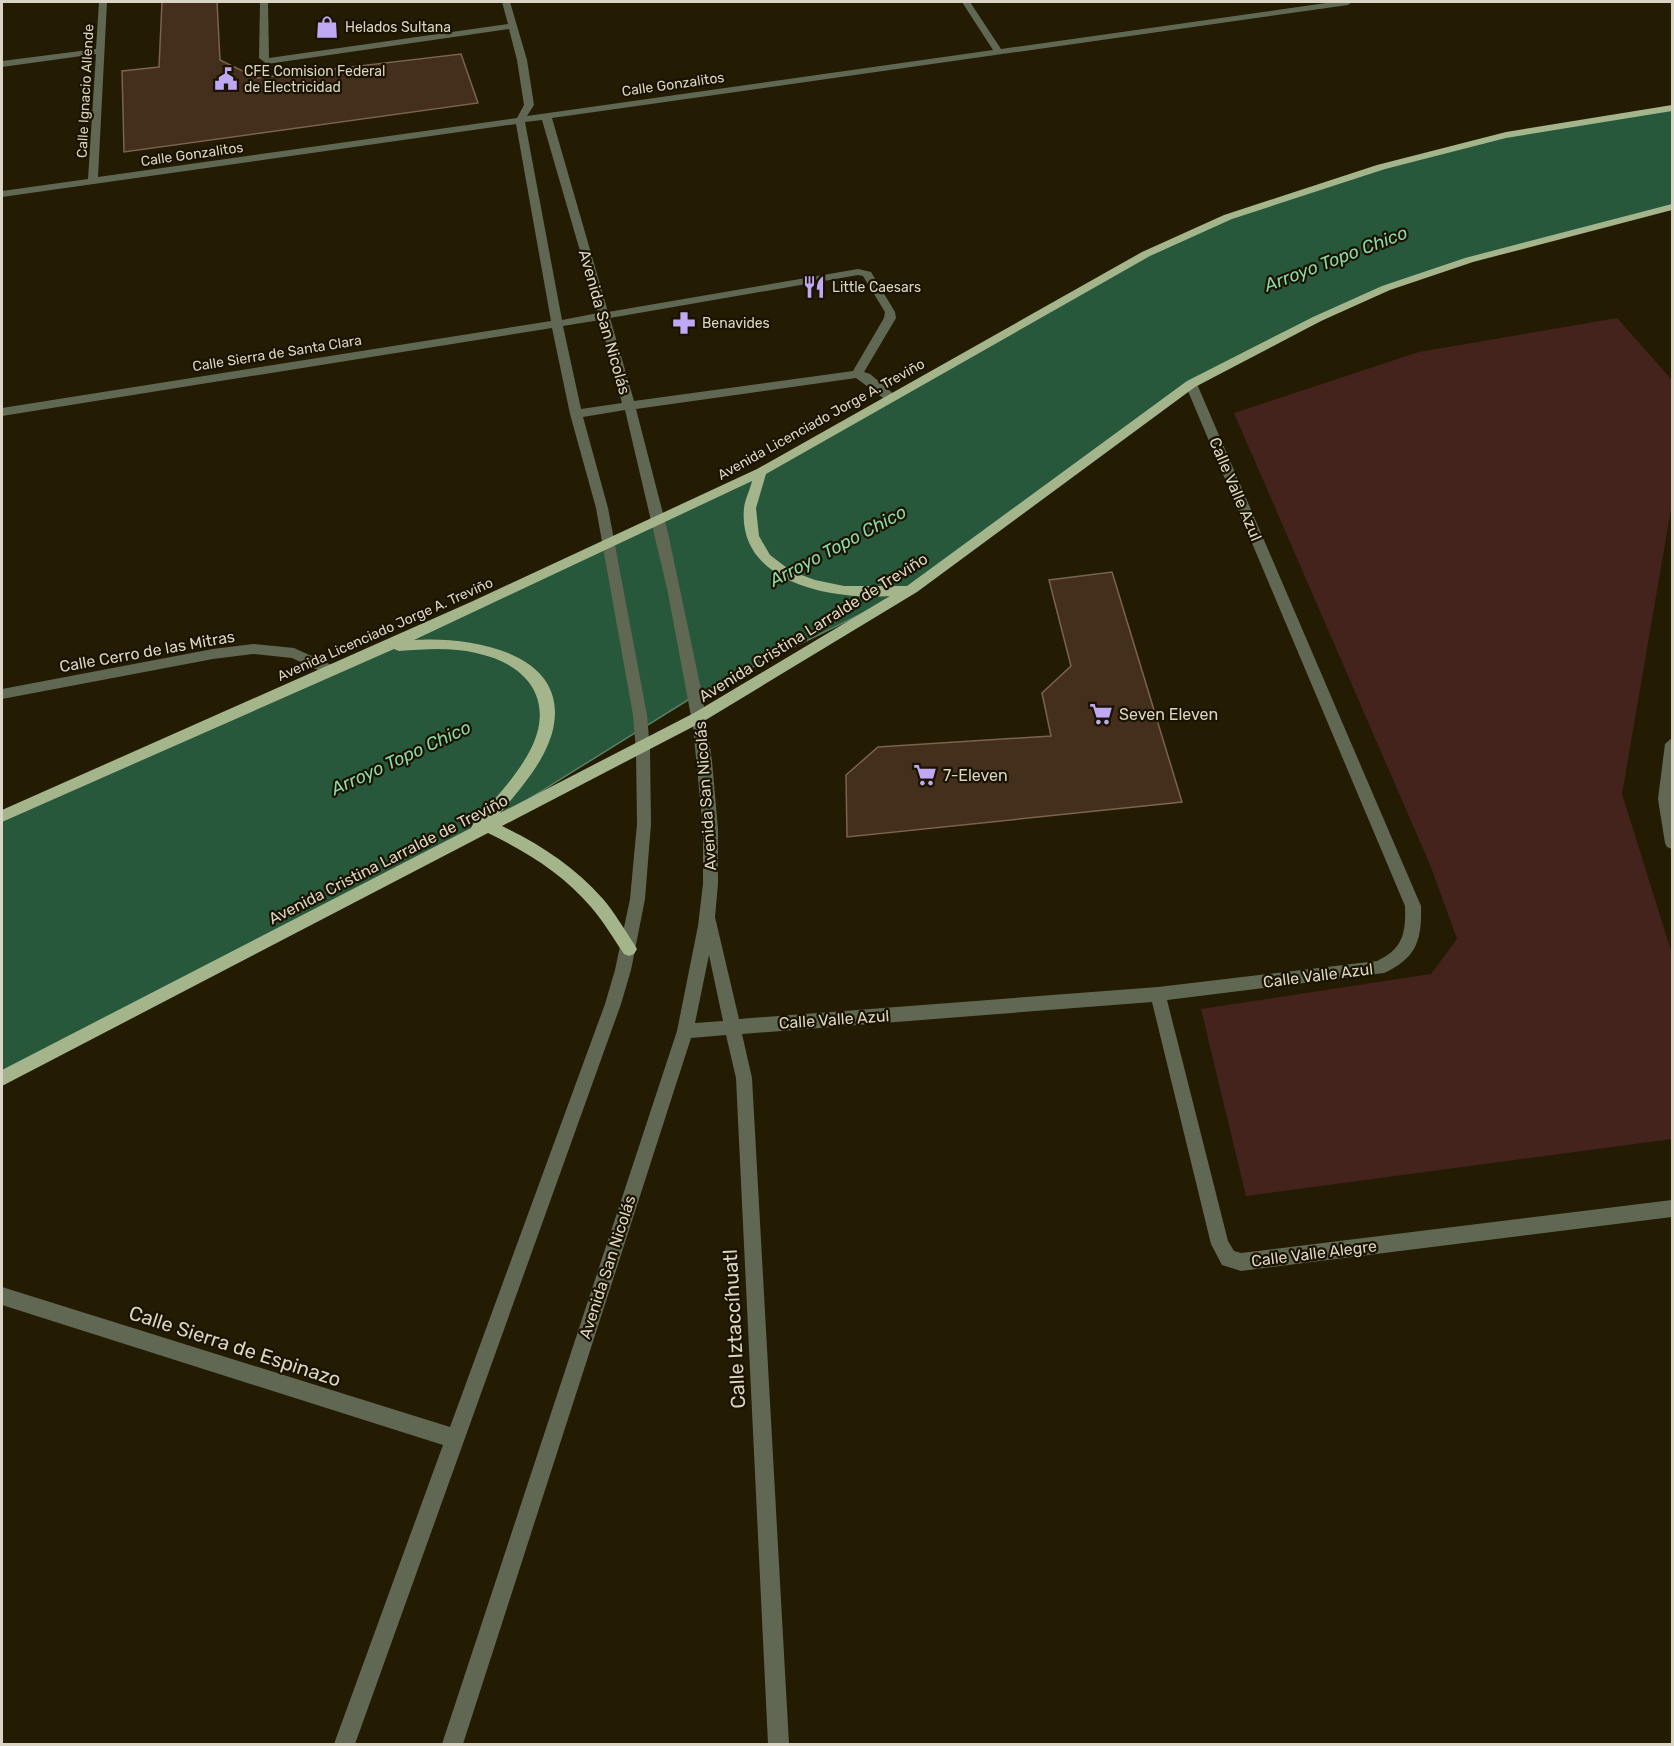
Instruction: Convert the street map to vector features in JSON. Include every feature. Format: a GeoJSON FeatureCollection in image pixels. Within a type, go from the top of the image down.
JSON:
{"type":"FeatureCollection","features":[{"type":"Feature","properties":{"kind":"main road","name":"Avenida Licenciado Jorge A. Treviño"},"geometry":{"type":"LineString","coordinates":[[2,816],[331,670],[387,648],[761,472],[1146,254],[1228,217],[1381,167],[1506,135],[1672,108]]}},
{"type":"Feature","properties":{"kind":"main road","name":"Avenida Cristina Larralde de Treviño"},"geometry":{"type":"LineString","coordinates":[[2,1078],[699,717],[912,589],[1191,384],[1317,319],[1386,288],[1468,260],[1672,207]]}},
{"type":"Feature","properties":{"kind":"main road"},"geometry":{"type":"LineString","coordinates":[[761,472],[751,494],[752,536],[761,554],[774,569],[801,583],[836,590],[874,594],[912,589]]}},
{"type":"Feature","properties":{"kind":"main road"},"geometry":{"type":"LineString","coordinates":[[387,648],[429,643],[482,649],[505,657],[528,670],[546,694],[548,715],[545,734],[527,770],[481,830],[536,851],[565,872],[596,903],[629,949]]}},
{"type":"Feature","properties":{"kind":"street","name":"Calle Ignacio Allende"},"geometry":{"type":"LineString","coordinates":[[93,182],[103,2]]}},
{"type":"Feature","properties":{"kind":"street"},"geometry":{"type":"LineString","coordinates":[[264,2],[264,58],[267,61],[513,26]]}},
{"type":"Feature","properties":{"kind":"street"},"geometry":{"type":"LineString","coordinates":[[344,1744],[613,1004],[629,949],[639,865],[644,746],[640,715],[610,543],[576,414],[557,324],[520,120],[529,105],[522,60],[506,2]]}},
{"type":"Feature","properties":{"kind":"street"},"geometry":{"type":"LineString","coordinates":[[966,2],[998,51]]}},
{"type":"Feature","properties":{"kind":"street","name":"Calle Gonzalitos"},"geometry":{"type":"LineString","coordinates":[[2,194],[1348,2]]}},
{"type":"Feature","properties":{"kind":"street"},"geometry":{"type":"LineString","coordinates":[[2,64],[101,51]]}},
{"type":"Feature","properties":{"kind":"street"},"geometry":{"type":"LineString","coordinates":[[529,105],[546,116]]}},
{"type":"Feature","properties":{"kind":"street","name":"Avenida San Nicolás"},"geometry":{"type":"LineString","coordinates":[[452,1744],[686,1030],[708,914],[711,853],[696,695],[658,520],[628,405],[546,116]]}},
{"type":"Feature","properties":{"kind":"street","name":"Calle Sierra de Santa Clara"},"geometry":{"type":"LineString","coordinates":[[2,412],[557,324],[849,273],[867,274],[890,312],[890,318],[857,374]]}},
{"type":"Feature","properties":{"kind":"street"},"geometry":{"type":"LineString","coordinates":[[576,414],[857,374],[866,376],[891,398]]}},
{"type":"Feature","properties":{"kind":"street","name":"Calle Valle Azul"},"geometry":{"type":"LineString","coordinates":[[686,1030],[1158,994],[1378,968],[1398,960],[1408,949],[1414,921],[1413,906],[1191,384]]}},
{"type":"Feature","properties":{"kind":"street","name":"Calle Cerro de las Mitras"},"geometry":{"type":"LineString","coordinates":[[2,694],[213,654],[253,649],[294,653],[331,670]]}},
{"type":"Feature","properties":{"kind":"street"},"geometry":{"type":"LineString","coordinates":[[1672,744],[1665,799],[1672,843]]}},
{"type":"Feature","properties":{"kind":"street","name":"Calle Iztaccíhuatl"},"geometry":{"type":"LineString","coordinates":[[708,914],[744,1078],[778,1744]]}},
{"type":"Feature","properties":{"kind":"street","name":"Calle Valle Alegre"},"geometry":{"type":"LineString","coordinates":[[1158,994],[1220,1244],[1228,1259],[1241,1262],[1672,1209]]}},
{"type":"Feature","properties":{"kind":"street","name":"Calle Sierra de Espinazo"},"geometry":{"type":"LineString","coordinates":[[2,1296],[456,1439]]}},
{"type":"Feature","properties":{"kind":"shaded area"},"geometry":{"type":"Polygon","coordinates":[[[1617,318],[1672,380],[1672,503],[1622,794],[1672,954],[1672,1139],[1246,1196],[1201,1009],[1431,974],[1457,939],[1431,867],[1234,413],[1419,352],[1617,318]]]}},
{"type":"Feature","properties":{"kind":"water","name":"Arroyo Topo Chico"},"geometry":{"type":"Polygon","coordinates":[[[1672,108],[1672,207],[1469,260],[1386,288],[1191,384],[912,589],[696,695],[474,833],[2,1078],[2,816],[331,671],[761,472],[1146,254],[1228,217],[1306,190],[1506,135],[1672,108]]]}},
{"type":"Feature","properties":{"kind":"building"},"geometry":{"type":"Polygon","coordinates":[[[162,2],[217,2],[220,60],[257,78],[461,54],[478,103],[124,152],[122,71],[159,67],[162,2]]]}},
{"type":"Feature","properties":{"kind":"building","name":"Seven Eleven"},"geometry":{"type":"Polygon","coordinates":[[[1112,572],[1182,802],[847,837],[846,775],[878,747],[1051,736],[1042,693],[1071,666],[1049,580],[1112,572]]]}},
{"type":"Feature","properties":{"kind":"place","name":"Helados Sultana"},"geometry":{"type":"Point","coordinates":[327,27]}},
{"type":"Feature","properties":{"kind":"place","name":"CFE Comision Federal de Electricidad"},"geometry":{"type":"Point","coordinates":[226,79]}},
{"type":"Feature","properties":{"kind":"place","name":"Little Caesars"},"geometry":{"type":"Point","coordinates":[814,287]}},
{"type":"Feature","properties":{"kind":"place","name":"Benavides"},"geometry":{"type":"Point","coordinates":[684,323]}},
{"type":"Feature","properties":{"kind":"place","name":"Seven Eleven"},"geometry":{"type":"Point","coordinates":[1101,714]}},
{"type":"Feature","properties":{"kind":"place","name":"7-Eleven"},"geometry":{"type":"Point","coordinates":[925,775]}}]}
